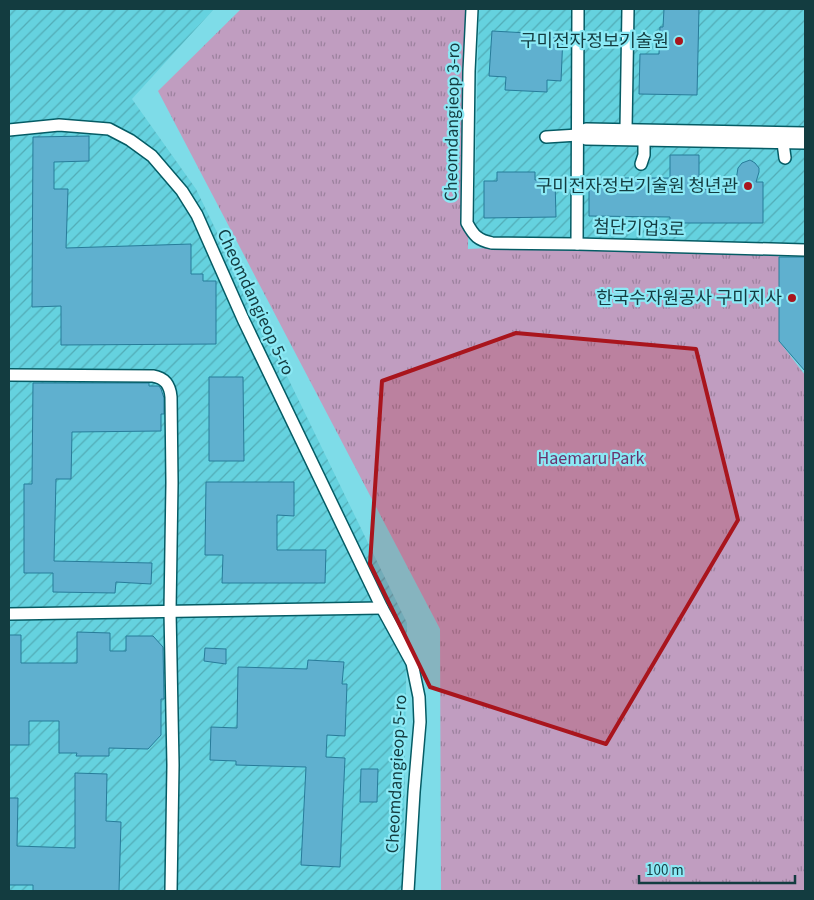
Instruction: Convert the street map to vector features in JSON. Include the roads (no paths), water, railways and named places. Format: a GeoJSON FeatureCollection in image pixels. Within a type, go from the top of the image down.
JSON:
{"type":"FeatureCollection","features":[{"type":"Feature","properties":{"kind":"street","name":"Cheomdangieop 3-ro"},"geometry":{"type":"LineString","coordinates":[[472,9],[469,71],[467,223],[474,235],[481,240],[492,243],[578,244]]}},
{"type":"Feature","properties":{"kind":"street"},"geometry":{"type":"LineString","coordinates":[[578,9],[578,244]]}},
{"type":"Feature","properties":{"kind":"street"},"geometry":{"type":"LineString","coordinates":[[626,129],[628,9]]}},
{"type":"Feature","properties":{"kind":"street","name":"Cheomdangieop 5-ro"},"geometry":{"type":"LineString","coordinates":[[9,130],[59,125],[109,129],[130,140],[152,156],[182,191],[197,215],[243,319],[382,608],[412,663],[419,697],[420,722],[408,891]]}},
{"type":"Feature","properties":{"kind":"street"},"geometry":{"type":"LineString","coordinates":[[546,137],[578,134],[586,129],[626,129],[782,138],[805,143]]}},
{"type":"Feature","properties":{"kind":"street"},"geometry":{"type":"LineString","coordinates":[[578,134],[586,139],[644,140],[782,138],[805,133]]}},
{"type":"Feature","properties":{"kind":"street"},"geometry":{"type":"LineString","coordinates":[[782,138],[785,158]]}},
{"type":"Feature","properties":{"kind":"street"},"geometry":{"type":"LineString","coordinates":[[641,164],[644,155],[644,140]]}},
{"type":"Feature","properties":{"kind":"street","name":"첨단기업3로"},"geometry":{"type":"LineString","coordinates":[[578,244],[805,250]]}},
{"type":"Feature","properties":{"kind":"street"},"geometry":{"type":"LineString","coordinates":[[9,375],[160,377],[169,387],[171,397],[172,454],[170,612],[173,765],[171,891]]}},
{"type":"Feature","properties":{"kind":"street"},"geometry":{"type":"LineString","coordinates":[[9,614],[382,608]]}},
{"type":"Feature","properties":{"kind":"place","name":"구미전자정보기술원"},"geometry":{"type":"Point","coordinates":[679,41]}},
{"type":"Feature","properties":{"kind":"place","name":"구미전자정보기술원 청년관"},"geometry":{"type":"Point","coordinates":[748,186]}},
{"type":"Feature","properties":{"kind":"place","name":"한국수자원공사 구미지사"},"geometry":{"type":"Point","coordinates":[792,298]}},
{"type":"Feature","properties":{"kind":"park label","name":"Haemaru Park"},"geometry":{"type":"Point","coordinates":[591,458]}}]}
